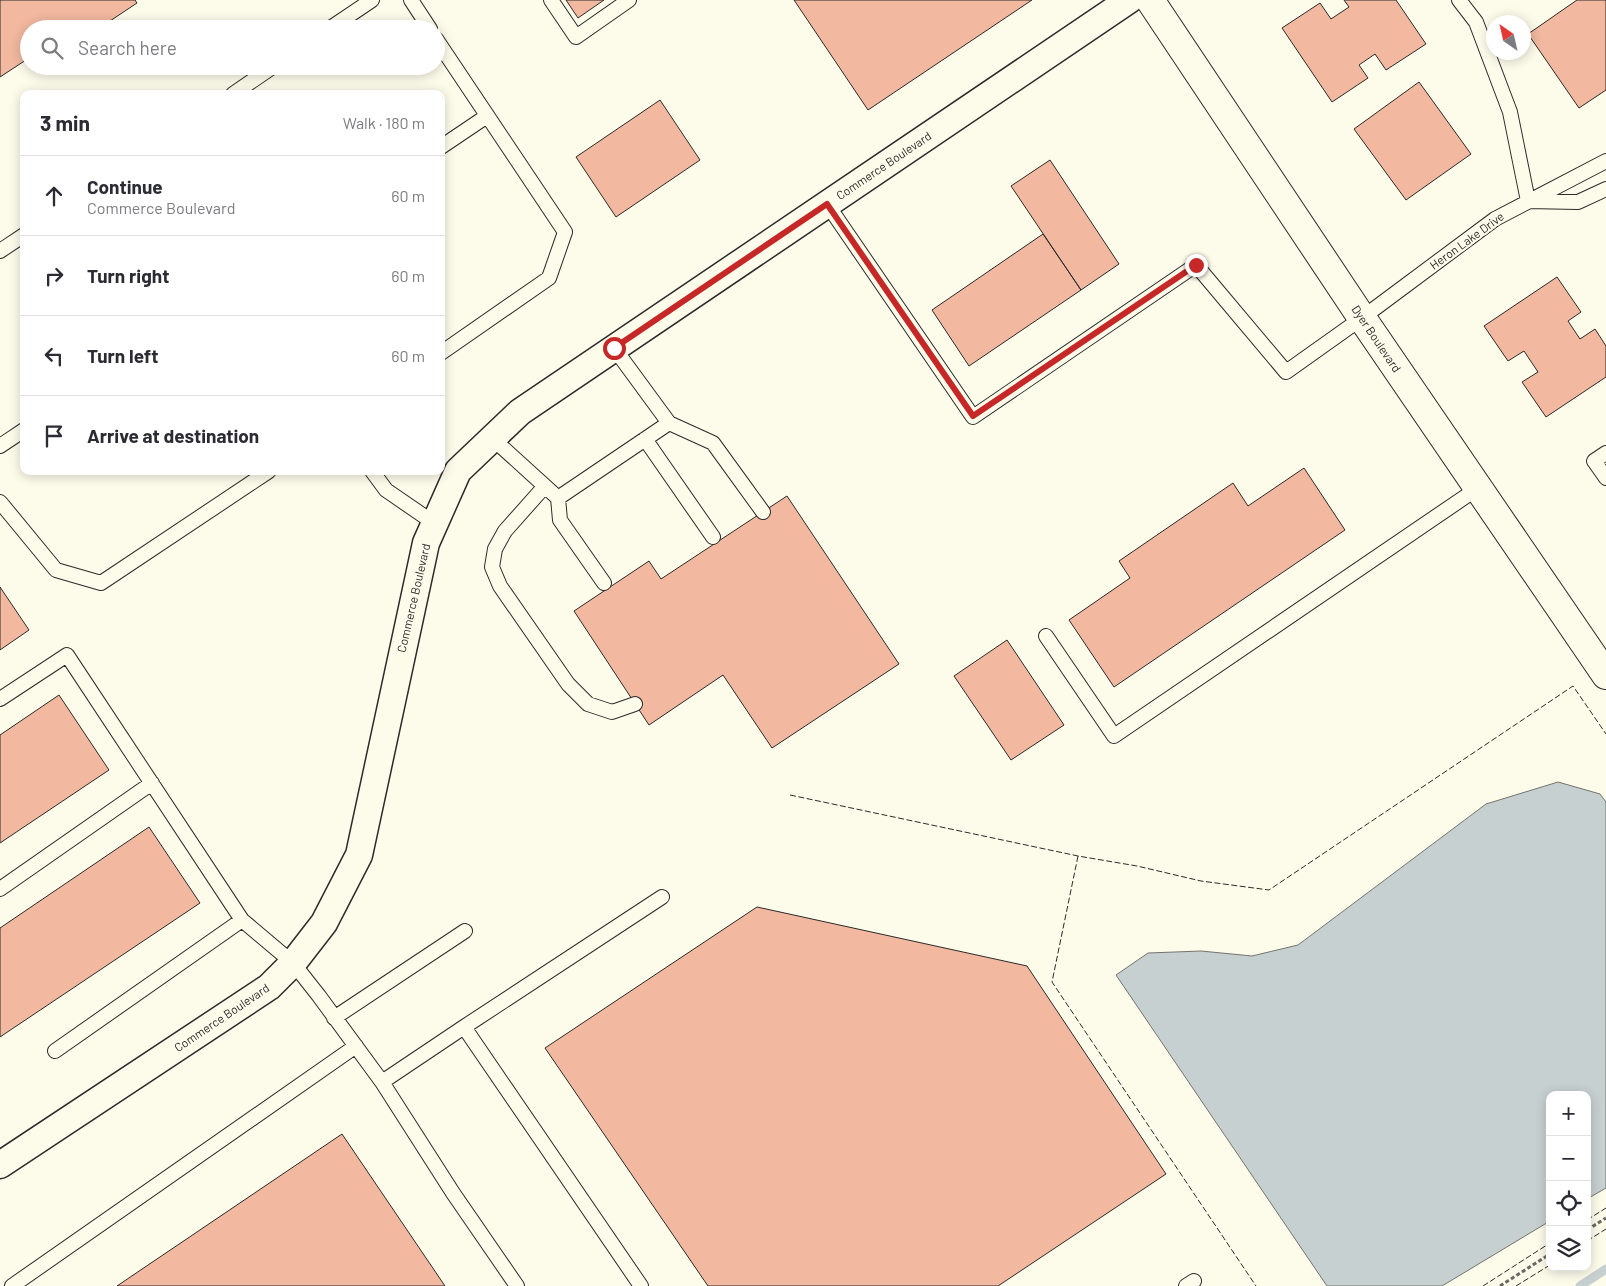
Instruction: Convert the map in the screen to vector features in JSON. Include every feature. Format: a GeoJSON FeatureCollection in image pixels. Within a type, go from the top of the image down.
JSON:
{"type":"FeatureCollection","features":[{"type":"Feature","properties":{"kind":"main road","name":"Dyer Boulevard"},"geometry":{"type":"LineString","coordinates":[[1150,0],[1362,318],[1606,675]]}},
{"type":"Feature","properties":{"kind":"street","name":"Commerce Boulevard"},"geometry":{"type":"LineString","coordinates":[[0,1165],[269,988],[293,964],[324,923],[359,855],[426,543],[458,471],[520,412],[1129,0]]}},
{"type":"Feature","properties":{"kind":"lane"},"geometry":{"type":"LineString","coordinates":[[342,20],[372,0]]}},
{"type":"Feature","properties":{"kind":"lane"},"geometry":{"type":"LineString","coordinates":[[411,0],[424,20]]}},
{"type":"Feature","properties":{"kind":"lane"},"geometry":{"type":"LineString","coordinates":[[551,0],[576,36],[629,0]]}},
{"type":"Feature","properties":{"kind":"lane"},"geometry":{"type":"LineString","coordinates":[[1459,0],[1476,22],[1510,112],[1528,201],[1578,202],[1606,189]]}},
{"type":"Feature","properties":{"kind":"lane"},"geometry":{"type":"LineString","coordinates":[[445,52],[565,232],[549,278],[445,350]]}},
{"type":"Feature","properties":{"kind":"lane"},"geometry":{"type":"LineString","coordinates":[[239,90],[261,75]]}},
{"type":"Feature","properties":{"kind":"lane"},"geometry":{"type":"LineString","coordinates":[[445,144],[488,116]]}},
{"type":"Feature","properties":{"kind":"lane","name":"Heron Lake Drive"},"geometry":{"type":"LineString","coordinates":[[827,204],[973,416],[1196,265],[1286,372],[1495,219],[1606,161]]}},
{"type":"Feature","properties":{"kind":"lane"},"geometry":{"type":"LineString","coordinates":[[0,250],[20,237]]}},
{"type":"Feature","properties":{"kind":"lane"},"geometry":{"type":"LineString","coordinates":[[614,348],[669,423],[713,443],[763,512]]}},
{"type":"Feature","properties":{"kind":"lane"},"geometry":{"type":"LineString","coordinates":[[558,498],[669,423]]}},
{"type":"Feature","properties":{"kind":"lane"},"geometry":{"type":"LineString","coordinates":[[0,446],[20,433]]}},
{"type":"Feature","properties":{"kind":"lane"},"geometry":{"type":"LineString","coordinates":[[492,438],[558,498],[560,520],[604,583]]}},
{"type":"Feature","properties":{"kind":"lane"},"geometry":{"type":"LineString","coordinates":[[645,439],[713,537]]}},
{"type":"Feature","properties":{"kind":"lane"},"geometry":{"type":"LineString","coordinates":[[1606,453],[1594,461],[1606,478]]}},
{"type":"Feature","properties":{"kind":"lane"},"geometry":{"type":"LineString","coordinates":[[0,502],[56,570],[101,583],[263,475]]}},
{"type":"Feature","properties":{"kind":"lane"},"geometry":{"type":"LineString","coordinates":[[375,475],[386,490],[434,523]]}},
{"type":"Feature","properties":{"kind":"lane"},"geometry":{"type":"LineString","coordinates":[[545,486],[505,531],[495,549],[492,568],[500,586],[568,684],[588,704],[612,712],[635,704]]}},
{"type":"Feature","properties":{"kind":"lane"},"geometry":{"type":"LineString","coordinates":[[1046,636],[1114,736],[1478,488]]}},
{"type":"Feature","properties":{"kind":"lane"},"geometry":{"type":"LineString","coordinates":[[0,699],[67,655],[242,920],[293,964],[356,1046],[382,1082],[453,1193],[517,1286]]}},
{"type":"Feature","properties":{"kind":"lane"},"geometry":{"type":"LineString","coordinates":[[0,889],[152,783]]}},
{"type":"Feature","properties":{"kind":"lane"},"geometry":{"type":"LineString","coordinates":[[382,1082],[662,897]]}},
{"type":"Feature","properties":{"kind":"lane"},"geometry":{"type":"LineString","coordinates":[[55,1051],[242,920]]}},
{"type":"Feature","properties":{"kind":"lane"},"geometry":{"type":"LineString","coordinates":[[334,1018],[465,931]]}},
{"type":"Feature","properties":{"kind":"lane"},"geometry":{"type":"LineString","coordinates":[[464,1027],[641,1286]]}},
{"type":"Feature","properties":{"kind":"lane"},"geometry":{"type":"LineString","coordinates":[[12,1286],[356,1046]]}},
{"type":"Feature","properties":{"kind":"path"},"geometry":{"type":"LineString","coordinates":[[1591,1227],[1606,1218]]}},
{"type":"Feature","properties":{"kind":"path"},"geometry":{"type":"LineString","coordinates":[[1500,1286],[1546,1257]]}},
{"type":"Feature","properties":{"kind":"shaded area"},"geometry":{"type":"Polygon","coordinates":[[[1558,782],[1600,794],[1606,802],[1606,1188],[1591,1197],[1591,1091],[1546,1091],[1546,1223],[1442,1286],[1327,1286],[1116,975],[1148,953],[1201,951],[1252,956],[1298,945],[1486,804],[1558,782]]]}},
{"type":"Feature","properties":{"kind":"building"},"geometry":{"type":"Polygon","coordinates":[[[0,0],[135,0],[137,3],[112,20],[20,20],[20,64],[0,77],[0,0]]]}},
{"type":"Feature","properties":{"kind":"building"},"geometry":{"type":"Polygon","coordinates":[[[566,0],[604,0],[578,18],[566,0]]]}},
{"type":"Feature","properties":{"kind":"building"},"geometry":{"type":"Polygon","coordinates":[[[794,0],[1032,0],[868,110],[794,0]]]}},
{"type":"Feature","properties":{"kind":"building"},"geometry":{"type":"Polygon","coordinates":[[[1344,0],[1396,0],[1426,44],[1386,70],[1375,54],[1359,65],[1368,78],[1332,102],[1282,28],[1320,3],[1331,19],[1349,7],[1344,0]]]}},
{"type":"Feature","properties":{"kind":"building"},"geometry":{"type":"Polygon","coordinates":[[[1577,0],[1606,0],[1606,90],[1579,108],[1531,38],[1531,32],[1577,0]]]}},
{"type":"Feature","properties":{"kind":"building"},"geometry":{"type":"Polygon","coordinates":[[[1419,82],[1471,154],[1406,200],[1354,129],[1419,82]]]}},
{"type":"Feature","properties":{"kind":"building"},"geometry":{"type":"Polygon","coordinates":[[[660,100],[700,160],[616,217],[576,157],[660,100]]]}},
{"type":"Feature","properties":{"kind":"building"},"geometry":{"type":"Polygon","coordinates":[[[1050,160],[1119,264],[1081,290],[1011,186],[1050,160]]]}},
{"type":"Feature","properties":{"kind":"building"},"geometry":{"type":"Polygon","coordinates":[[[1043,234],[1081,290],[969,366],[932,310],[1043,234]]]}},
{"type":"Feature","properties":{"kind":"building"},"geometry":{"type":"Polygon","coordinates":[[[1557,277],[1581,312],[1568,321],[1580,339],[1595,329],[1606,346],[1606,377],[1546,417],[1522,382],[1538,372],[1524,351],[1508,361],[1484,326],[1557,277]]]}},
{"type":"Feature","properties":{"kind":"building"},"geometry":{"type":"Polygon","coordinates":[[[1304,468],[1345,530],[1114,687],[1069,620],[1130,578],[1119,561],[1233,483],[1248,506],[1304,468]]]}},
{"type":"Feature","properties":{"kind":"building"},"geometry":{"type":"Polygon","coordinates":[[[787,496],[899,664],[772,748],[723,675],[649,725],[574,611],[649,561],[661,579],[787,496]]]}},
{"type":"Feature","properties":{"kind":"building"},"geometry":{"type":"Polygon","coordinates":[[[0,587],[29,630],[0,650],[0,587]]]}},
{"type":"Feature","properties":{"kind":"building"},"geometry":{"type":"Polygon","coordinates":[[[1007,640],[1064,725],[1011,760],[954,676],[1007,640]]]}},
{"type":"Feature","properties":{"kind":"building"},"geometry":{"type":"Polygon","coordinates":[[[59,695],[109,770],[0,843],[0,735],[59,695]]]}},
{"type":"Feature","properties":{"kind":"building"},"geometry":{"type":"Polygon","coordinates":[[[149,827],[200,903],[0,1037],[0,928],[149,827]]]}},
{"type":"Feature","properties":{"kind":"building"},"geometry":{"type":"Polygon","coordinates":[[[757,907],[1027,966],[1166,1174],[998,1286],[708,1286],[545,1048],[757,907]]]}},
{"type":"Feature","properties":{"kind":"building"},"geometry":{"type":"Polygon","coordinates":[[[342,1134],[445,1286],[117,1286],[342,1134]]]}},
{"type":"Feature","properties":{"kind":"waterway"},"geometry":{"type":"LineString","coordinates":[[1580,1286],[1606,1269]]}},
{"type":"Feature","properties":{"kind":"fence"},"geometry":{"type":"LineString","coordinates":[[790,795],[1078,856],[1137,866],[1201,881],[1269,890],[1573,686],[1606,734]]}},
{"type":"Feature","properties":{"kind":"fence"},"geometry":{"type":"LineString","coordinates":[[1078,856],[1052,982],[1256,1286]]}},
{"type":"Feature","properties":{"kind":"fence"},"geometry":{"type":"LineString","coordinates":[[1591,1217],[1606,1208]]}},
{"type":"Feature","properties":{"kind":"fence"},"geometry":{"type":"LineString","coordinates":[[1591,1238],[1606,1229]]}},
{"type":"Feature","properties":{"kind":"fence"},"geometry":{"type":"LineString","coordinates":[[1483,1286],[1546,1246]]}},
{"type":"Feature","properties":{"kind":"fence"},"geometry":{"type":"LineString","coordinates":[[1516,1286],[1546,1267]]}},
{"type":"Feature","properties":{"kind":"route"},"geometry":{"type":"LineString","coordinates":[[614,348],[827,204],[973,416],[1196,265]]}}]}
